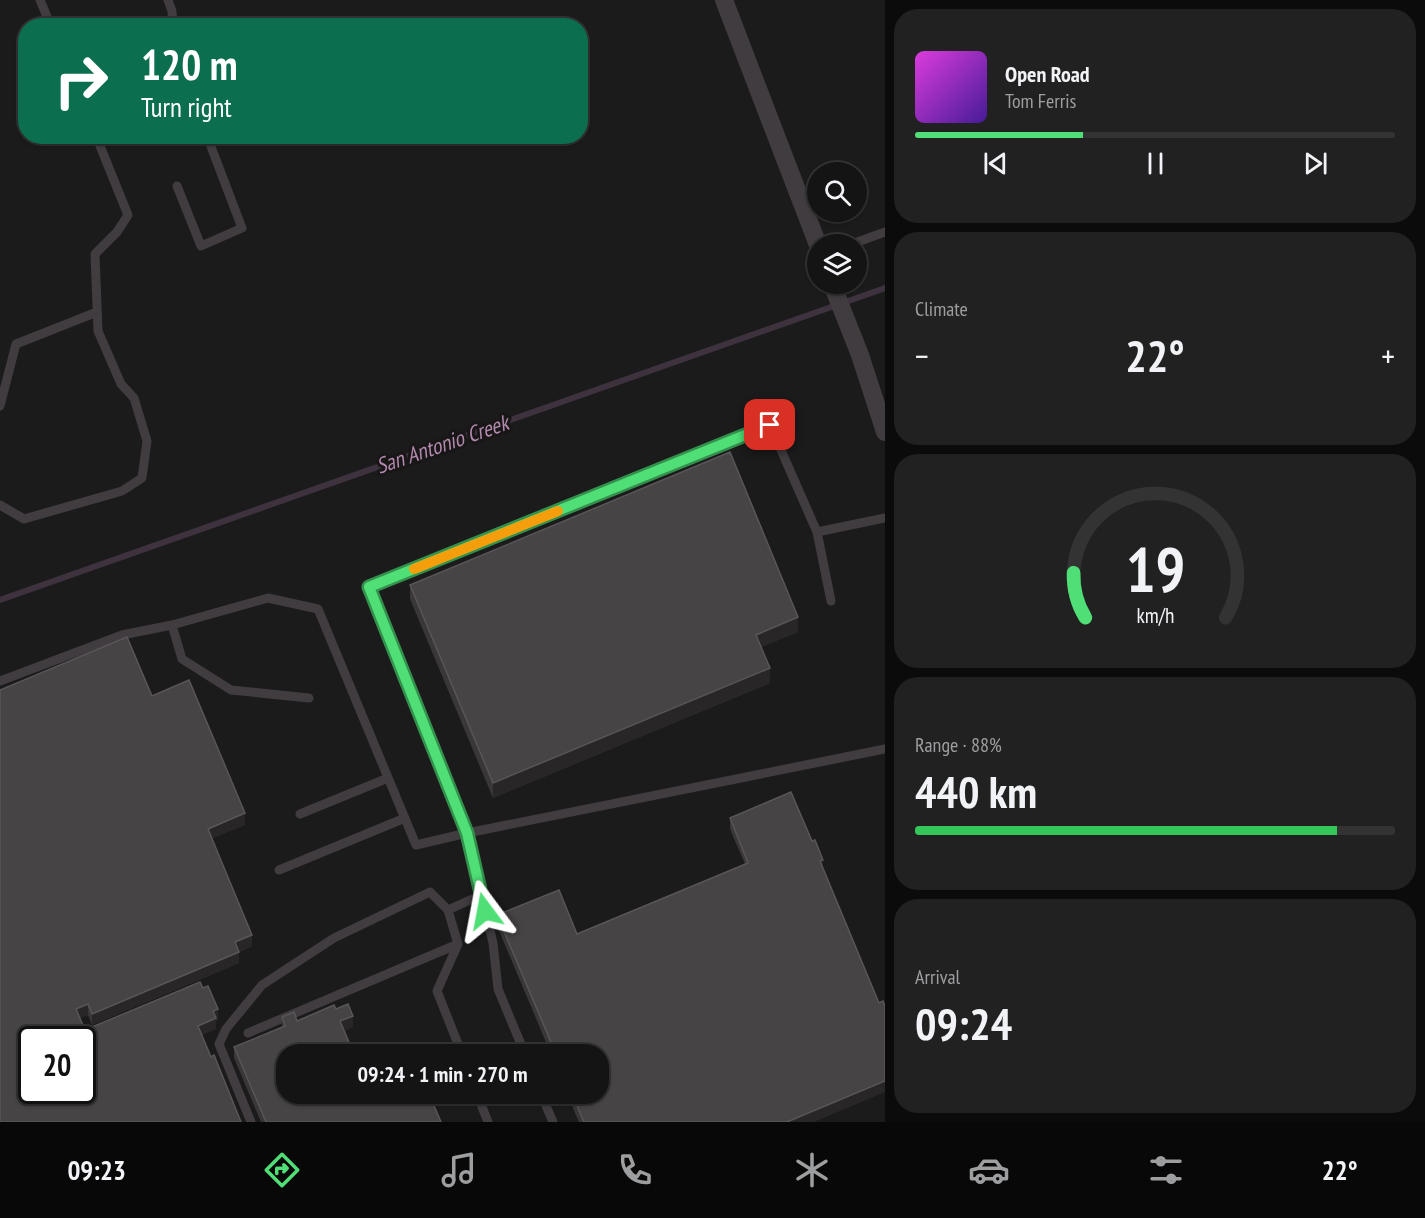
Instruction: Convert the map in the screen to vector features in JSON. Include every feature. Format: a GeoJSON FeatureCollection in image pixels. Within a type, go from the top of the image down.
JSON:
{"type":"FeatureCollection","features":[{"type":"Feature","properties":{"kind":"street"},"geometry":{"type":"LineString","coordinates":[[724,0],[814,234]]}},
{"type":"Feature","properties":{"kind":"street"},"geometry":{"type":"LineString","coordinates":[[836,294],[860,355],[885,432]]}},
{"type":"Feature","properties":{"kind":"lane"},"geometry":{"type":"LineString","coordinates":[[40,0],[48,18]]}},
{"type":"Feature","properties":{"kind":"lane"},"geometry":{"type":"LineString","coordinates":[[168,0],[172,18]]}},
{"type":"Feature","properties":{"kind":"lane"},"geometry":{"type":"LineString","coordinates":[[0,505],[24,519],[122,491],[142,478],[147,441],[134,398],[121,384],[98,331],[95,254],[117,232],[128,215],[99,144]]}},
{"type":"Feature","properties":{"kind":"lane"},"geometry":{"type":"LineString","coordinates":[[177,186],[201,246],[242,228],[210,144]]}},
{"type":"Feature","properties":{"kind":"lane"},"geometry":{"type":"LineString","coordinates":[[867,239],[885,232]]}},
{"type":"Feature","properties":{"kind":"lane"},"geometry":{"type":"LineString","coordinates":[[0,406],[16,344],[97,312]]}},
{"type":"Feature","properties":{"kind":"lane"},"geometry":{"type":"LineString","coordinates":[[521,1044],[498,989],[493,943],[467,833],[369,587],[770,425],[817,532],[831,601]]}},
{"type":"Feature","properties":{"kind":"lane"},"geometry":{"type":"LineString","coordinates":[[817,532],[885,518]]}},
{"type":"Feature","properties":{"kind":"lane"},"geometry":{"type":"LineString","coordinates":[[0,681],[122,635],[172,626],[268,598],[318,609],[416,845],[885,749]]}},
{"type":"Feature","properties":{"kind":"lane"},"geometry":{"type":"LineString","coordinates":[[172,626],[182,659],[231,690],[309,698]]}},
{"type":"Feature","properties":{"kind":"lane"},"geometry":{"type":"LineString","coordinates":[[300,814],[388,778]]}},
{"type":"Feature","properties":{"kind":"lane"},"geometry":{"type":"LineString","coordinates":[[279,870],[405,818]]}},
{"type":"Feature","properties":{"kind":"lane"},"geometry":{"type":"LineString","coordinates":[[251,1122],[219,1044],[226,1029],[262,985],[334,938],[430,892],[448,910],[458,944],[437,991],[458,1044]]}},
{"type":"Feature","properties":{"kind":"lane"},"geometry":{"type":"LineString","coordinates":[[448,910],[481,895]]}},
{"type":"Feature","properties":{"kind":"lane"},"geometry":{"type":"LineString","coordinates":[[248,1033],[458,944]]}},
{"type":"Feature","properties":{"kind":"lane"},"geometry":{"type":"LineString","coordinates":[[481,1104],[488,1122]]}},
{"type":"Feature","properties":{"kind":"lane"},"geometry":{"type":"LineString","coordinates":[[545,1104],[553,1122]]}},
{"type":"Feature","properties":{"kind":"building"},"geometry":{"type":"Polygon","coordinates":[[[730,452],[798,617],[756,635],[770,668],[493,783],[410,585],[730,452]]]}},
{"type":"Feature","properties":{"kind":"building"},"geometry":{"type":"Polygon","coordinates":[[[127,637],[152,696],[189,680],[245,813],[208,829],[252,935],[235,942],[239,952],[92,1014],[88,1004],[76,1009],[83,1026],[18,1026],[18,1104],[96,1104],[95,1026],[200,982],[203,988],[208,986],[218,1009],[213,1011],[216,1018],[198,1026],[211,1057],[214,1055],[241,1122],[0,1122],[0,690],[127,637]]]}},
{"type":"Feature","properties":{"kind":"building"},"geometry":{"type":"Polygon","coordinates":[[[791,792],[812,841],[815,840],[823,860],[820,861],[879,1003],[883,1001],[885,1006],[885,1081],[787,1122],[584,1122],[576,1104],[609,1104],[609,1044],[552,1044],[497,915],[559,890],[577,934],[748,863],[730,818],[791,792]]]}},
{"type":"Feature","properties":{"kind":"building"},"geometry":{"type":"Polygon","coordinates":[[[348,1004],[353,1016],[340,1021],[350,1044],[276,1044],[276,1104],[433,1104],[441,1122],[266,1122],[234,1047],[285,1026],[282,1017],[294,1012],[297,1021],[334,1005],[336,1009],[348,1004]]]}},
{"type":"Feature","properties":{"kind":"waterway","name":"San Antonio Creek"},"geometry":{"type":"LineString","coordinates":[[0,600],[885,288]]}},
{"type":"Feature","properties":{"kind":"slow traffic"},"geometry":{"type":"LineString","coordinates":[[414,569],[558,511]]}},
{"type":"Feature","properties":{"kind":"route"},"geometry":{"type":"LineString","coordinates":[[485,911],[467,833],[369,587],[770,425]]}}]}
